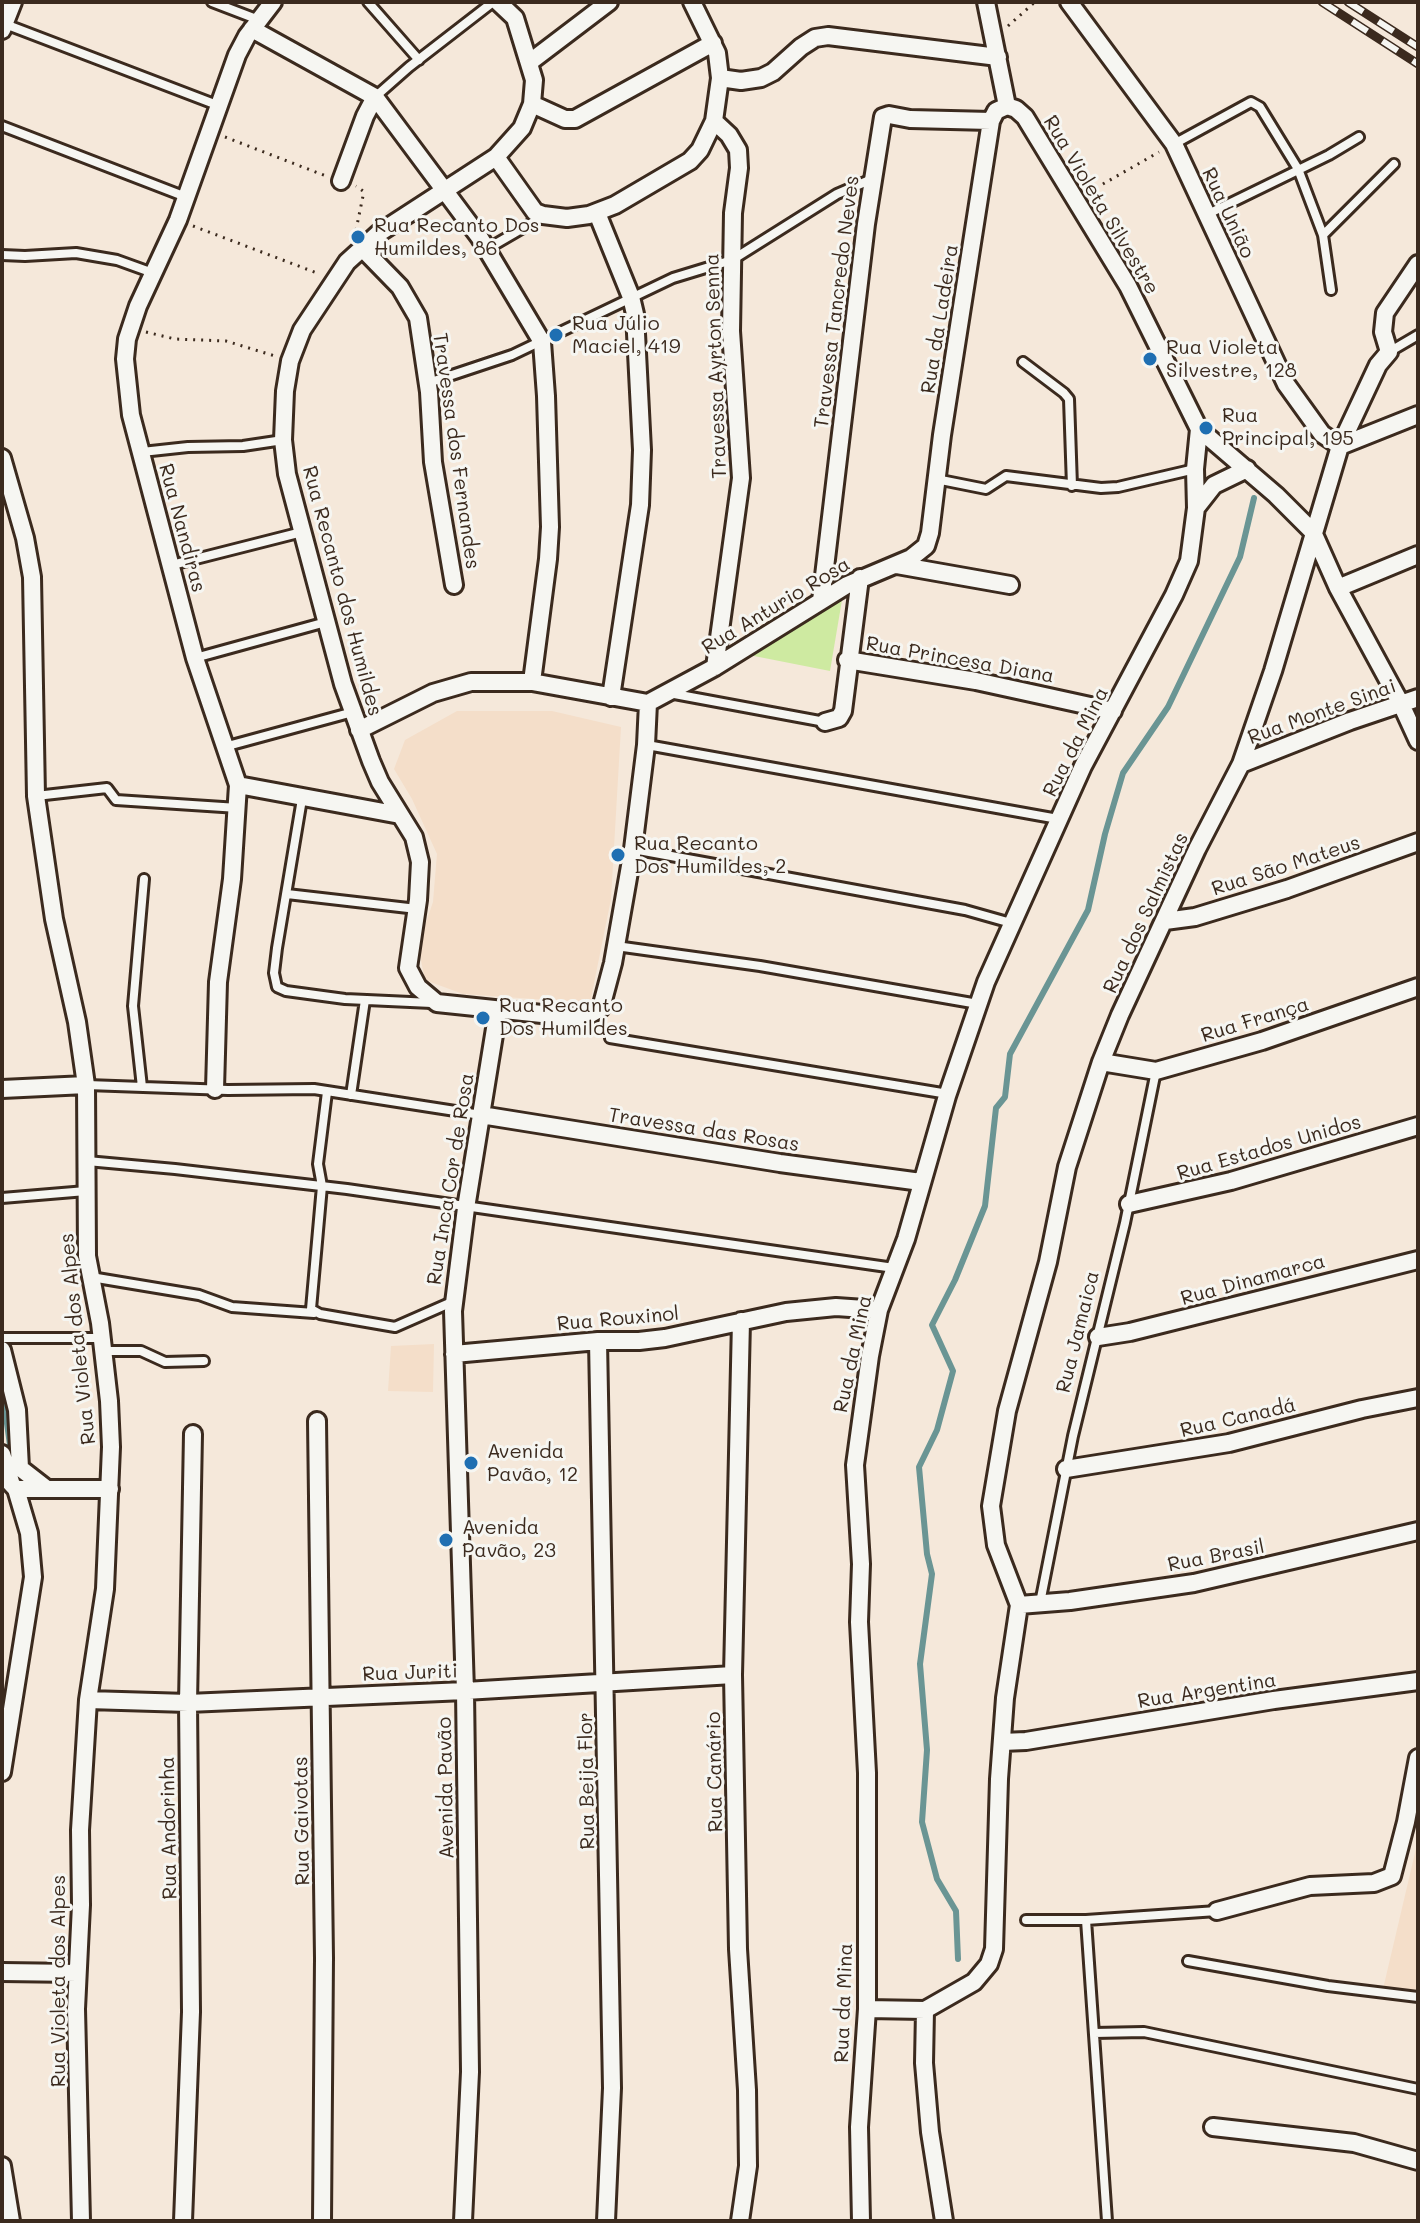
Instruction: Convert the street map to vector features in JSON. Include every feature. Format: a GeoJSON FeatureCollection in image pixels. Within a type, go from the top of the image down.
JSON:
{"type":"FeatureCollection","features":[{"type":"Feature","properties":{"kind":"street"},"geometry":{"type":"LineString","coordinates":[[3,27],[13,2]]}},
{"type":"Feature","properties":{"kind":"street","name":"Rua Nandiras"},"geometry":{"type":"LineString","coordinates":[[215,1089],[218,982],[232,879],[238,785],[195,658],[131,415],[125,378],[127,339],[187,197],[237,55],[255,24],[273,2]]}},
{"type":"Feature","properties":{"kind":"street"},"geometry":{"type":"LineString","coordinates":[[495,2],[516,10],[534,80],[532,104],[565,119],[575,119],[713,43]]}},
{"type":"Feature","properties":{"kind":"street"},"geometry":{"type":"LineString","coordinates":[[530,62],[609,2]]}},
{"type":"Feature","properties":{"kind":"street"},"geometry":{"type":"LineString","coordinates":[[986,2],[1007,106],[996,111],[991,121]]}},
{"type":"Feature","properties":{"kind":"street","name":"Rua União"},"geometry":{"type":"LineString","coordinates":[[1069,2],[1174,144],[1286,384],[1322,434],[1340,446]]}},
{"type":"Feature","properties":{"kind":"street"},"geometry":{"type":"LineString","coordinates":[[496,157],[529,207],[543,215],[567,218],[597,213],[679,170],[700,150],[714,121],[720,78],[719,59],[697,4]]}},
{"type":"Feature","properties":{"kind":"street"},"geometry":{"type":"LineString","coordinates":[[255,24],[375,97],[487,249],[542,342],[550,527],[533,674]]}},
{"type":"Feature","properties":{"kind":"street"},"geometry":{"type":"LineString","coordinates":[[720,78],[741,81],[761,78],[773,72],[801,47],[821,36],[998,57]]}},
{"type":"Feature","properties":{"kind":"street"},"geometry":{"type":"LineString","coordinates":[[341,181],[375,97]]}},
{"type":"Feature","properties":{"kind":"street","name":"Rua Recanto dos Humildes"},"geometry":{"type":"LineString","coordinates":[[437,1003],[418,987],[408,968],[420,862],[414,837],[380,782],[359,730],[326,622],[287,474],[283,440],[285,391],[290,361],[302,330],[347,262],[412,211],[496,157],[522,128],[532,104]]}},
{"type":"Feature","properties":{"kind":"street","name":"Rua Violeta Silvestre"},"geometry":{"type":"LineString","coordinates":[[1007,106],[1025,117],[1128,286],[1202,431],[1313,532]]}},
{"type":"Feature","properties":{"kind":"street","name":"Travessa Tancredo Neves"},"geometry":{"type":"LineString","coordinates":[[821,601],[872,179],[882,122],[885,116],[991,121]]}},
{"type":"Feature","properties":{"kind":"street","name":"Travessa Ayrton Senna"},"geometry":{"type":"LineString","coordinates":[[714,121],[729,135],[738,150],[739,168],[733,213],[731,331],[741,478],[715,667]]}},
{"type":"Feature","properties":{"kind":"street","name":"Rua da Ladeira"},"geometry":{"type":"LineString","coordinates":[[926,546],[991,121]]}},
{"type":"Feature","properties":{"kind":"street"},"geometry":{"type":"LineString","coordinates":[[597,213],[631,297],[637,336],[642,481],[611,697]]}},
{"type":"Feature","properties":{"kind":"street","name":"Travessa dos Fernandes"},"geometry":{"type":"LineString","coordinates":[[362,248],[400,287],[418,318],[428,383],[433,462],[454,585]]}},
{"type":"Feature","properties":{"kind":"street"},"geometry":{"type":"LineString","coordinates":[[1389,352],[1383,332],[1385,313],[1418,264]]}},
{"type":"Feature","properties":{"kind":"street","name":"Rua dos Salmistas"},"geometry":{"type":"LineString","coordinates":[[1019,1605],[996,1545],[991,1506],[995,1474],[1026,1335],[1048,1262],[1067,1167],[1101,1062],[1120,1015],[1197,849],[1241,764],[1273,671],[1340,446],[1378,365],[1389,352]]}},
{"type":"Feature","properties":{"kind":"street"},"geometry":{"type":"LineString","coordinates":[[1340,446],[1418,415]]}},
{"type":"Feature","properties":{"kind":"street","name":"Rua da Mina"},"geometry":{"type":"LineString","coordinates":[[861,2221],[859,2127],[867,2009],[867,1758],[859,1622],[861,1564],[855,1465],[879,1310],[978,1004],[1011,923],[1083,766],[1189,561],[1196,508],[1195,469],[1202,431]]}},
{"type":"Feature","properties":{"kind":"street","name":"Rua Violeta dos Alpes"},"geometry":{"type":"LineString","coordinates":[[2,458],[25,538],[32,577],[36,796],[54,919],[77,1022],[86,1085],[89,1276],[103,1344],[110,1431],[105,1589],[88,1700],[80,1830],[81,1905],[76,2040],[81,2221]]}},
{"type":"Feature","properties":{"kind":"street"},"geometry":{"type":"LineString","coordinates":[[1196,508],[1214,485],[1247,469]]}},
{"type":"Feature","properties":{"kind":"street"},"geometry":{"type":"LineString","coordinates":[[1313,532],[1338,588],[1418,741]]}},
{"type":"Feature","properties":{"kind":"street","name":"Rua Anturio Rosa"},"geometry":{"type":"LineString","coordinates":[[648,703],[715,667],[860,578],[897,565],[926,546]]}},
{"type":"Feature","properties":{"kind":"street"},"geometry":{"type":"LineString","coordinates":[[1338,588],[1418,555]]}},
{"type":"Feature","properties":{"kind":"street"},"geometry":{"type":"LineString","coordinates":[[897,565],[1010,585]]}},
{"type":"Feature","properties":{"kind":"street"},"geometry":{"type":"LineString","coordinates":[[825,722],[839,718],[843,711],[847,660],[860,578]]}},
{"type":"Feature","properties":{"kind":"street","name":"Rua Princesa Diana"},"geometry":{"type":"LineString","coordinates":[[847,660],[991,684],[1113,711]]}},
{"type":"Feature","properties":{"kind":"street","name":"Rua Recanto dos Humildes"},"geometry":{"type":"LineString","coordinates":[[359,730],[433,693],[471,682],[532,682],[648,703]]}},
{"type":"Feature","properties":{"kind":"street","name":"Rua Monte Sinai"},"geometry":{"type":"LineString","coordinates":[[1241,764],[1418,698]]}},
{"type":"Feature","properties":{"kind":"street"},"geometry":{"type":"LineString","coordinates":[[437,1003],[561,1016],[595,1014],[606,997],[633,849],[648,703]]}},
{"type":"Feature","properties":{"kind":"street"},"geometry":{"type":"LineString","coordinates":[[238,785],[400,815]]}},
{"type":"Feature","properties":{"kind":"street","name":"Rua São Mateus"},"geometry":{"type":"LineString","coordinates":[[1165,921],[1195,917],[1287,889],[1418,842]]}},
{"type":"Feature","properties":{"kind":"street","name":"Rua França"},"geometry":{"type":"LineString","coordinates":[[1101,1062],[1156,1071],[1262,1041],[1418,987]]}},
{"type":"Feature","properties":{"kind":"street","name":"Rua Inca Cor de Rosa"},"geometry":{"type":"LineString","coordinates":[[454,1354],[453,1301],[498,1010]]}},
{"type":"Feature","properties":{"kind":"street"},"geometry":{"type":"LineString","coordinates":[[2,1089],[86,1085]]}},
{"type":"Feature","properties":{"kind":"street","name":"Travessa das Rosas"},"geometry":{"type":"LineString","coordinates":[[481,1115],[780,1163],[921,1182]]}},
{"type":"Feature","properties":{"kind":"street","name":"Rua Estados Unidos"},"geometry":{"type":"LineString","coordinates":[[1129,1204],[1231,1181],[1418,1126]]}},
{"type":"Feature","properties":{"kind":"street","name":"Rua Dinamarca"},"geometry":{"type":"LineString","coordinates":[[1098,1337],[1130,1332],[1418,1260]]}},
{"type":"Feature","properties":{"kind":"street","name":"Rua Rouxinol"},"geometry":{"type":"LineString","coordinates":[[454,1354],[665,1338],[786,1312],[836,1307],[879,1310]]}},
{"type":"Feature","properties":{"kind":"street","name":"Rua Canário"},"geometry":{"type":"LineString","coordinates":[[740,2221],[748,2166],[747,2090],[738,1949],[733,1675],[741,1321]]}},
{"type":"Feature","properties":{"kind":"street","name":"Rua Beija Flor"},"geometry":{"type":"LineString","coordinates":[[598,1341],[612,2088],[606,2221]]}},
{"type":"Feature","properties":{"kind":"street"},"geometry":{"type":"LineString","coordinates":[[2,1350],[10,1412],[21,1453],[20,1468],[47,1489]]}},
{"type":"Feature","properties":{"kind":"street","name":"Avenida Pavão"},"geometry":{"type":"LineString","coordinates":[[454,1354],[465,1691],[470,2072],[463,2221]]}},
{"type":"Feature","properties":{"kind":"street","name":"Rua Canadá"},"geometry":{"type":"LineString","coordinates":[[1066,1469],[1229,1443],[1418,1398]]}},
{"type":"Feature","properties":{"kind":"street","name":"Rua Gaivotas"},"geometry":{"type":"LineString","coordinates":[[317,1421],[324,1958],[322,2221]]}},
{"type":"Feature","properties":{"kind":"street","name":"Rua Andorinha"},"geometry":{"type":"LineString","coordinates":[[183,2221],[191,2012],[188,1703],[193,1434]]}},
{"type":"Feature","properties":{"kind":"street"},"geometry":{"type":"LineString","coordinates":[[2,1772],[33,1577],[29,1533],[2,1451],[21,1453]]}},
{"type":"Feature","properties":{"kind":"street"},"geometry":{"type":"LineString","coordinates":[[10,1482],[47,1489],[110,1489]]}},
{"type":"Feature","properties":{"kind":"street","name":"Rua Brasil"},"geometry":{"type":"LineString","coordinates":[[1019,1605],[1194,1583],[1418,1531]]}},
{"type":"Feature","properties":{"kind":"street"},"geometry":{"type":"LineString","coordinates":[[867,2009],[925,2010],[974,1982],[989,1964],[994,1949],[999,1779],[1005,1698],[1019,1605]]}},
{"type":"Feature","properties":{"kind":"street","name":"Rua Juriti"},"geometry":{"type":"LineString","coordinates":[[88,1700],[188,1703],[605,1684],[733,1675]]}},
{"type":"Feature","properties":{"kind":"street","name":"Rua Argentina"},"geometry":{"type":"LineString","coordinates":[[1002,1742],[1026,1741],[1274,1700],[1418,1681]]}},
{"type":"Feature","properties":{"kind":"street"},"geometry":{"type":"LineString","coordinates":[[1217,1911],[1310,1886],[1374,1883],[1392,1876],[1418,1758]]}},
{"type":"Feature","properties":{"kind":"street"},"geometry":{"type":"LineString","coordinates":[[2,1972],[77,1973]]}},
{"type":"Feature","properties":{"kind":"street"},"geometry":{"type":"LineString","coordinates":[[925,2010],[924,2063],[930,2132],[944,2221]]}},
{"type":"Feature","properties":{"kind":"street"},"geometry":{"type":"LineString","coordinates":[[1213,2127],[1354,2143],[1418,2161]]}},
{"type":"Feature","properties":{"kind":"street"},"geometry":{"type":"LineString","coordinates":[[2,2166],[11,2221]]}},
{"type":"Feature","properties":{"kind":"lane"},"geometry":{"type":"LineString","coordinates":[[212,2],[255,24]]}},
{"type":"Feature","properties":{"kind":"lane"},"geometry":{"type":"LineString","coordinates":[[368,2],[419,60]]}},
{"type":"Feature","properties":{"kind":"lane"},"geometry":{"type":"LineString","coordinates":[[375,97],[495,2]]}},
{"type":"Feature","properties":{"kind":"lane"},"geometry":{"type":"LineString","coordinates":[[3,27],[217,105]]}},
{"type":"Feature","properties":{"kind":"lane"},"geometry":{"type":"LineString","coordinates":[[1174,144],[1254,102],[1260,107],[1298,169],[1323,235],[1331,290]]}},
{"type":"Feature","properties":{"kind":"lane"},"geometry":{"type":"LineString","coordinates":[[2,126],[187,197]]}},
{"type":"Feature","properties":{"kind":"lane"},"geometry":{"type":"LineString","coordinates":[[1208,214],[1359,137]]}},
{"type":"Feature","properties":{"kind":"lane"},"geometry":{"type":"LineString","coordinates":[[1323,235],[1394,164]]}},
{"type":"Feature","properties":{"kind":"lane"},"geometry":{"type":"LineString","coordinates":[[428,383],[512,355],[673,278],[732,260],[837,194],[872,179]]}},
{"type":"Feature","properties":{"kind":"lane"},"geometry":{"type":"LineString","coordinates":[[487,249],[543,215]]}},
{"type":"Feature","properties":{"kind":"lane"},"geometry":{"type":"LineString","coordinates":[[2,255],[76,253],[117,260],[153,273]]}},
{"type":"Feature","properties":{"kind":"lane"},"geometry":{"type":"LineString","coordinates":[[1389,352],[1418,335]]}},
{"type":"Feature","properties":{"kind":"lane"},"geometry":{"type":"LineString","coordinates":[[1023,362],[1069,399],[1072,486]]}},
{"type":"Feature","properties":{"kind":"lane"},"geometry":{"type":"LineString","coordinates":[[142,452],[243,446],[283,440]]}},
{"type":"Feature","properties":{"kind":"lane"},"geometry":{"type":"LineString","coordinates":[[936,479],[986,489],[1006,476],[1072,486],[1118,487],[1195,469]]}},
{"type":"Feature","properties":{"kind":"lane"},"geometry":{"type":"LineString","coordinates":[[172,565],[302,532]]}},
{"type":"Feature","properties":{"kind":"lane"},"geometry":{"type":"LineString","coordinates":[[195,658],[326,622]]}},
{"type":"Feature","properties":{"kind":"lane"},"geometry":{"type":"LineString","coordinates":[[668,693],[825,722]]}},
{"type":"Feature","properties":{"kind":"lane"},"geometry":{"type":"LineString","coordinates":[[224,748],[353,712]]}},
{"type":"Feature","properties":{"kind":"lane"},"geometry":{"type":"LineString","coordinates":[[646,745],[1060,819]]}},
{"type":"Feature","properties":{"kind":"lane"},"geometry":{"type":"LineString","coordinates":[[36,796],[107,788],[116,800],[238,808]]}},
{"type":"Feature","properties":{"kind":"lane"},"geometry":{"type":"LineString","coordinates":[[302,799],[274,973],[277,987],[286,991],[365,1000],[437,1003]]}},
{"type":"Feature","properties":{"kind":"lane"},"geometry":{"type":"LineString","coordinates":[[633,849],[965,910],[1011,923]]}},
{"type":"Feature","properties":{"kind":"lane"},"geometry":{"type":"LineString","coordinates":[[142,1087],[133,1006],[144,879]]}},
{"type":"Feature","properties":{"kind":"lane"},"geometry":{"type":"LineString","coordinates":[[287,894],[417,909]]}},
{"type":"Feature","properties":{"kind":"lane"},"geometry":{"type":"LineString","coordinates":[[616,946],[760,966],[978,1004]]}},
{"type":"Feature","properties":{"kind":"lane"},"geometry":{"type":"LineString","coordinates":[[351,1095],[365,1000]]}},
{"type":"Feature","properties":{"kind":"lane"},"geometry":{"type":"LineString","coordinates":[[610,1038],[948,1094]]}},
{"type":"Feature","properties":{"kind":"lane","name":"Rua Jamaica"},"geometry":{"type":"LineString","coordinates":[[1040,1603],[1066,1469],[1129,1204],[1156,1071]]}},
{"type":"Feature","properties":{"kind":"lane"},"geometry":{"type":"LineString","coordinates":[[86,1085],[289,1089],[481,1115]]}},
{"type":"Feature","properties":{"kind":"lane"},"geometry":{"type":"LineString","coordinates":[[314,1313],[309,1303],[322,1186],[318,1164],[327,1092]]}},
{"type":"Feature","properties":{"kind":"lane"},"geometry":{"type":"LineString","coordinates":[[87,1161],[322,1186],[895,1268]]}},
{"type":"Feature","properties":{"kind":"lane"},"geometry":{"type":"LineString","coordinates":[[2,1198],[86,1191]]}},
{"type":"Feature","properties":{"kind":"lane"},"geometry":{"type":"LineString","coordinates":[[89,1276],[199,1295],[232,1307],[314,1313],[395,1327],[453,1301]]}},
{"type":"Feature","properties":{"kind":"lane"},"geometry":{"type":"LineString","coordinates":[[2,1338],[103,1344],[141,1351],[165,1362],[204,1361]]}},
{"type":"Feature","properties":{"kind":"lane"},"geometry":{"type":"LineString","coordinates":[[1026,1920],[1086,1920],[1217,1911]]}},
{"type":"Feature","properties":{"kind":"lane"},"geometry":{"type":"LineString","coordinates":[[1086,1920],[1107,2221]]}},
{"type":"Feature","properties":{"kind":"lane"},"geometry":{"type":"LineString","coordinates":[[1188,1961],[1328,1986],[1418,1997]]}},
{"type":"Feature","properties":{"kind":"lane"},"geometry":{"type":"LineString","coordinates":[[1094,2033],[1144,2032],[1418,2089]]}},
{"type":"Feature","properties":{"kind":"path"},"geometry":{"type":"LineString","coordinates":[[994,38],[1035,2]]}},
{"type":"Feature","properties":{"kind":"path"},"geometry":{"type":"LineString","coordinates":[[210,131],[360,188],[363,196],[347,262]]}},
{"type":"Feature","properties":{"kind":"path"},"geometry":{"type":"LineString","coordinates":[[1076,201],[1126,169],[1174,144]]}},
{"type":"Feature","properties":{"kind":"path"},"geometry":{"type":"LineString","coordinates":[[178,220],[333,280]]}},
{"type":"Feature","properties":{"kind":"path"},"geometry":{"type":"LineString","coordinates":[[131,327],[175,339],[226,341],[290,361]]}},
{"type":"Feature","properties":{"kind":"shaded area"},"geometry":{"type":"Polygon","coordinates":[[[457,711],[552,711],[621,727],[611,899],[590,1003],[463,994],[425,980],[418,946],[433,902],[437,854],[412,799],[394,769],[405,740],[457,711]]]}},
{"type":"Feature","properties":{"kind":"shaded area"},"geometry":{"type":"Polygon","coordinates":[[[434,1344],[433,1392],[388,1391],[391,1346],[434,1344]]]}},
{"type":"Feature","properties":{"kind":"shaded area"},"geometry":{"type":"Polygon","coordinates":[[[1418,1840],[1418,1993],[1383,1989],[1418,1840]]]}},
{"type":"Feature","properties":{"kind":"green space"},"geometry":{"type":"Polygon","coordinates":[[[842,600],[830,671],[749,655],[842,600]]]}},
{"type":"Feature","properties":{"kind":"waterway"},"geometry":{"type":"LineString","coordinates":[[958,1959],[956,1911],[937,1879],[922,1822],[927,1750],[920,1664],[932,1574],[927,1554],[919,1467],[937,1430],[953,1371],[932,1325],[955,1280],[985,1206],[996,1108],[1005,1097],[1010,1054],[1088,910],[1123,773],[1168,707],[1240,557],[1254,498]]}},
{"type":"Feature","properties":{"kind":"waterway"},"geometry":{"type":"LineString","coordinates":[[2,1388],[12,1459]]}},
{"type":"Feature","properties":{"kind":"railway"},"geometry":{"type":"LineString","coordinates":[[1322,2],[1418,64]]}},
{"type":"Feature","properties":{"kind":"railway"},"geometry":{"type":"LineString","coordinates":[[1348,2],[1418,47]]}},
{"type":"Feature","properties":{"kind":"place","name":"Rua Recanto Dos Humildes, 86"},"geometry":{"type":"Point","coordinates":[358,237]}},
{"type":"Feature","properties":{"kind":"place","name":"Rua Júlio Maciel, 419"},"geometry":{"type":"Point","coordinates":[556,335]}},
{"type":"Feature","properties":{"kind":"place","name":"Rua Violeta Silvestre, 128"},"geometry":{"type":"Point","coordinates":[1150,359]}},
{"type":"Feature","properties":{"kind":"place","name":"Rua Principal, 195"},"geometry":{"type":"Point","coordinates":[1206,428]}},
{"type":"Feature","properties":{"kind":"place","name":"Rua Recanto Dos Humildes, 2"},"geometry":{"type":"Point","coordinates":[618,855]}},
{"type":"Feature","properties":{"kind":"place","name":"Rua Recanto Dos Humildes"},"geometry":{"type":"Point","coordinates":[483,1018]}},
{"type":"Feature","properties":{"kind":"place","name":"Avenida Pavão, 12"},"geometry":{"type":"Point","coordinates":[471,1463]}},
{"type":"Feature","properties":{"kind":"place","name":"Avenida Pavão, 23"},"geometry":{"type":"Point","coordinates":[446,1540]}}]}
